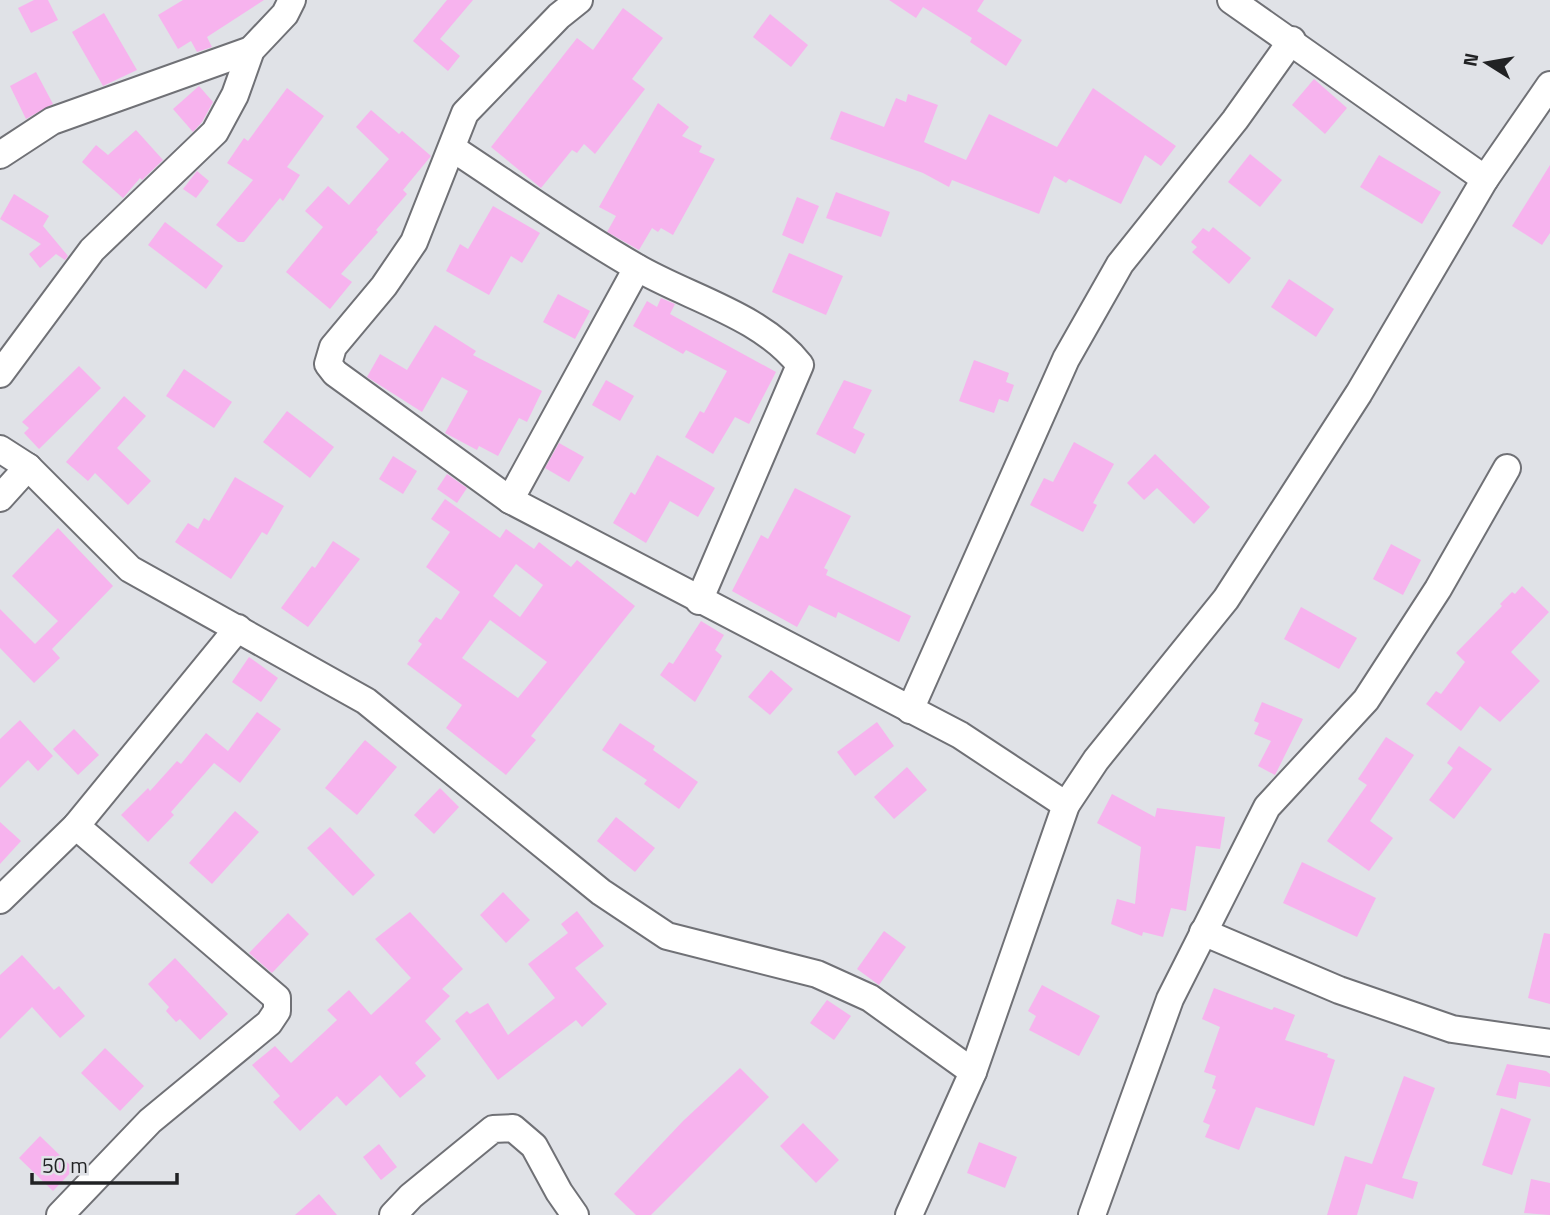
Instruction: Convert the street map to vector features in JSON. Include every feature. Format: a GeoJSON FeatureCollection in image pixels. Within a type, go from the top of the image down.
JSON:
{"type":"FeatureCollection","features":[{"type":"Feature","properties":{"kind":"street"},"geometry":{"type":"LineString","coordinates":[[0,374],[92,250],[215,132],[235,95],[251,50],[285,14],[292,0]]}},
{"type":"Feature","properties":{"kind":"street"},"geometry":{"type":"LineString","coordinates":[[579,0],[559,16],[465,113],[414,242],[384,286],[333,347],[328,364],[335,373],[510,500],[960,735],[1066,805]]}},
{"type":"Feature","properties":{"kind":"street"},"geometry":{"type":"LineString","coordinates":[[1231,0],[1292,40],[1485,179]]}},
{"type":"Feature","properties":{"kind":"street"},"geometry":{"type":"LineString","coordinates":[[910,710],[1079,335],[1120,264],[1235,120],[1292,40]]}},
{"type":"Feature","properties":{"kind":"street"},"geometry":{"type":"LineString","coordinates":[[0,155],[52,121],[251,50]]}},
{"type":"Feature","properties":{"kind":"street"},"geometry":{"type":"LineString","coordinates":[[909,1215],[973,1072],[1066,805],[1096,760],[1226,599],[1359,393],[1485,179],[1550,85]]}},
{"type":"Feature","properties":{"kind":"street"},"geometry":{"type":"LineString","coordinates":[[452,148],[637,268],[727,312],[784,345],[800,365],[699,601]]}},
{"type":"Feature","properties":{"kind":"street"},"geometry":{"type":"LineString","coordinates":[[510,500],[637,268]]}},
{"type":"Feature","properties":{"kind":"street"},"geometry":{"type":"LineString","coordinates":[[0,449],[28,467],[130,569],[366,701],[601,892],[667,936],[817,974],[870,998],[973,1072]]}},
{"type":"Feature","properties":{"kind":"street"},"geometry":{"type":"LineString","coordinates":[[0,498],[28,467]]}},
{"type":"Feature","properties":{"kind":"street"},"geometry":{"type":"LineString","coordinates":[[1092,1215],[1170,999],[1266,807],[1366,700],[1438,589],[1507,468]]}},
{"type":"Feature","properties":{"kind":"street"},"geometry":{"type":"LineString","coordinates":[[0,900],[76,826],[238,628]]}},
{"type":"Feature","properties":{"kind":"street"},"geometry":{"type":"LineString","coordinates":[[60,1215],[149,1121],[270,1023],[277,1011],[277,998],[76,826]]}},
{"type":"Feature","properties":{"kind":"street"},"geometry":{"type":"LineString","coordinates":[[1203,932],[1339,990],[1452,1029],[1550,1043]]}},
{"type":"Feature","properties":{"kind":"street"},"geometry":{"type":"LineString","coordinates":[[393,1215],[411,1196],[493,1129],[513,1128],[534,1146],[575,1215]]}},
{"type":"Feature","properties":{"kind":"building"},"geometry":{"type":"Polygon","coordinates":[[[34,0],[48,0],[58,20],[31,33],[18,8],[34,0]]]}},
{"type":"Feature","properties":{"kind":"building"},"geometry":{"type":"Polygon","coordinates":[[[183,0],[264,0],[207,37],[212,47],[197,52],[191,41],[178,49],[158,15],[183,0]]]}},
{"type":"Feature","properties":{"kind":"building"},"geometry":{"type":"Polygon","coordinates":[[[447,0],[473,0],[440,39],[460,56],[448,71],[413,41],[447,0]]]}},
{"type":"Feature","properties":{"kind":"building"},"geometry":{"type":"Polygon","coordinates":[[[889,0],[984,0],[977,11],[1022,40],[1006,66],[970,42],[972,38],[923,7],[916,18],[889,0]]]}},
{"type":"Feature","properties":{"kind":"building"},"geometry":{"type":"Polygon","coordinates":[[[623,8],[663,38],[632,79],[645,89],[595,154],[584,144],[577,153],[572,150],[541,188],[491,147],[577,38],[593,50],[623,8]]]}},
{"type":"Feature","properties":{"kind":"building"},"geometry":{"type":"Polygon","coordinates":[[[104,13],[137,70],[103,86],[72,32],[104,13]]]}},
{"type":"Feature","properties":{"kind":"building"},"geometry":{"type":"Polygon","coordinates":[[[770,14],[808,45],[791,67],[753,37],[770,14]]]}},
{"type":"Feature","properties":{"kind":"building"},"geometry":{"type":"Polygon","coordinates":[[[36,72],[53,104],[26,119],[10,86],[36,72]]]}},
{"type":"Feature","properties":{"kind":"building"},"geometry":{"type":"Polygon","coordinates":[[[1314,79],[1347,108],[1325,134],[1292,105],[1314,79]]]}},
{"type":"Feature","properties":{"kind":"building"},"geometry":{"type":"Polygon","coordinates":[[[199,86],[213,102],[193,132],[173,109],[199,86]]]}},
{"type":"Feature","properties":{"kind":"building"},"geometry":{"type":"Polygon","coordinates":[[[287,88],[324,116],[287,167],[300,175],[283,201],[280,198],[244,242],[238,242],[216,225],[253,180],[227,163],[244,138],[248,141],[287,88]]]}},
{"type":"Feature","properties":{"kind":"building"},"geometry":{"type":"Polygon","coordinates":[[[1093,88],[1176,146],[1161,166],[1145,155],[1121,204],[1069,179],[1066,183],[1054,176],[1039,214],[952,180],[949,187],[923,173],[830,139],[841,111],[884,127],[896,98],[906,102],[908,94],[938,105],[924,142],[966,160],[989,114],[1057,147],[1093,88]]]}},
{"type":"Feature","properties":{"kind":"building"},"geometry":{"type":"Polygon","coordinates":[[[658,103],[689,127],[682,136],[702,146],[699,152],[715,159],[673,235],[661,228],[658,232],[652,228],[639,250],[607,232],[616,216],[599,207],[658,103]]]}},
{"type":"Feature","properties":{"kind":"building"},"geometry":{"type":"Polygon","coordinates":[[[371,110],[399,134],[402,131],[431,156],[403,190],[407,194],[341,274],[352,282],[330,309],[286,272],[323,227],[305,211],[328,186],[349,205],[389,159],[356,127],[371,110]]]}},
{"type":"Feature","properties":{"kind":"building"},"geometry":{"type":"Polygon","coordinates":[[[136,130],[163,160],[142,180],[140,178],[123,198],[82,162],[96,145],[108,155],[136,130]]]}},
{"type":"Feature","properties":{"kind":"building"},"geometry":{"type":"Polygon","coordinates":[[[1250,154],[1282,180],[1260,207],[1228,182],[1250,154]]]}},
{"type":"Feature","properties":{"kind":"building"},"geometry":{"type":"Polygon","coordinates":[[[1379,155],[1441,192],[1422,224],[1360,187],[1379,155]]]}},
{"type":"Feature","properties":{"kind":"building"},"geometry":{"type":"Polygon","coordinates":[[[1550,165],[1550,233],[1542,245],[1512,226],[1550,165]]]}},
{"type":"Feature","properties":{"kind":"building"},"geometry":{"type":"Polygon","coordinates":[[[197,171],[209,181],[196,198],[183,189],[197,171]]]}},
{"type":"Feature","properties":{"kind":"building"},"geometry":{"type":"Polygon","coordinates":[[[836,192],[890,212],[881,237],[826,218],[836,192]]]}},
{"type":"Feature","properties":{"kind":"building"},"geometry":{"type":"Polygon","coordinates":[[[14,194],[49,216],[43,226],[68,256],[65,260],[56,254],[40,268],[29,254],[41,244],[0,219],[14,194]]]}},
{"type":"Feature","properties":{"kind":"building"},"geometry":{"type":"Polygon","coordinates":[[[797,197],[819,206],[803,244],[782,235],[797,197]]]}},
{"type":"Feature","properties":{"kind":"building"},"geometry":{"type":"Polygon","coordinates":[[[493,206],[540,233],[522,263],[511,256],[489,295],[446,271],[460,244],[468,249],[493,206]]]}},
{"type":"Feature","properties":{"kind":"building"},"geometry":{"type":"Polygon","coordinates":[[[165,222],[223,266],[206,289],[148,245],[165,222]]]}},
{"type":"Feature","properties":{"kind":"building"},"geometry":{"type":"Polygon","coordinates":[[[1213,227],[1251,258],[1229,284],[1192,252],[1197,247],[1191,242],[1203,228],[1209,232],[1213,227]]]}},
{"type":"Feature","properties":{"kind":"building"},"geometry":{"type":"Polygon","coordinates":[[[789,253],[843,276],[826,315],[772,292],[789,253]]]}},
{"type":"Feature","properties":{"kind":"building"},"geometry":{"type":"Polygon","coordinates":[[[1289,279],[1334,309],[1316,337],[1271,307],[1289,279]]]}},
{"type":"Feature","properties":{"kind":"building"},"geometry":{"type":"Polygon","coordinates":[[[558,294],[590,311],[575,339],[543,322],[558,294]]]}},
{"type":"Feature","properties":{"kind":"building"},"geometry":{"type":"Polygon","coordinates":[[[661,298],[675,304],[670,314],[776,372],[749,424],[735,417],[713,454],[685,437],[700,411],[704,413],[727,371],[686,350],[683,354],[633,326],[647,301],[657,307],[661,298]]]}},
{"type":"Feature","properties":{"kind":"building"},"geometry":{"type":"Polygon","coordinates":[[[435,325],[476,351],[473,355],[542,391],[527,422],[519,418],[498,456],[479,446],[477,450],[445,433],[468,391],[442,377],[422,412],[367,377],[380,354],[407,370],[435,325]]]}},
{"type":"Feature","properties":{"kind":"building"},"geometry":{"type":"Polygon","coordinates":[[[974,360],[1009,373],[1006,382],[1014,385],[1008,402],[999,399],[994,413],[959,401],[974,360]]]}},
{"type":"Feature","properties":{"kind":"building"},"geometry":{"type":"Polygon","coordinates":[[[79,366],[101,388],[39,449],[24,433],[29,428],[22,422],[79,366]]]}},
{"type":"Feature","properties":{"kind":"building"},"geometry":{"type":"Polygon","coordinates":[[[184,369],[232,402],[214,428],[166,396],[184,369]]]}},
{"type":"Feature","properties":{"kind":"building"},"geometry":{"type":"Polygon","coordinates":[[[606,380],[634,396],[620,421],[592,405],[606,380]]]}},
{"type":"Feature","properties":{"kind":"building"},"geometry":{"type":"Polygon","coordinates":[[[844,380],[872,390],[853,428],[865,434],[855,454],[816,434],[844,380]]]}},
{"type":"Feature","properties":{"kind":"building"},"geometry":{"type":"Polygon","coordinates":[[[124,396],[146,416],[117,448],[151,481],[128,505],[95,473],[88,481],[66,462],[124,396]]]}},
{"type":"Feature","properties":{"kind":"building"},"geometry":{"type":"Polygon","coordinates":[[[287,411],[334,447],[310,478],[263,442],[287,411]]]}},
{"type":"Feature","properties":{"kind":"building"},"geometry":{"type":"Polygon","coordinates":[[[1074,442],[1114,464],[1093,503],[1097,505],[1083,532],[1030,505],[1044,478],[1053,482],[1074,442]]]}},
{"type":"Feature","properties":{"kind":"building"},"geometry":{"type":"Polygon","coordinates":[[[559,443],[584,457],[569,482],[545,468],[559,443]]]}},
{"type":"Feature","properties":{"kind":"building"},"geometry":{"type":"Polygon","coordinates":[[[1155,454],[1210,507],[1194,524],[1157,488],[1144,500],[1127,483],[1155,454]]]}},
{"type":"Feature","properties":{"kind":"building"},"geometry":{"type":"Polygon","coordinates":[[[657,455],[715,488],[698,517],[670,501],[646,543],[613,523],[631,492],[635,495],[657,455]]]}},
{"type":"Feature","properties":{"kind":"building"},"geometry":{"type":"Polygon","coordinates":[[[393,456],[417,471],[403,494],[379,479],[393,456]]]}},
{"type":"Feature","properties":{"kind":"building"},"geometry":{"type":"Polygon","coordinates":[[[447,474],[467,488],[457,503],[437,489],[447,474]]]}},
{"type":"Feature","properties":{"kind":"building"},"geometry":{"type":"Polygon","coordinates":[[[235,477],[284,506],[267,535],[262,532],[231,579],[175,542],[188,523],[198,529],[204,518],[209,521],[235,477]]]}},
{"type":"Feature","properties":{"kind":"building"},"geometry":{"type":"Polygon","coordinates":[[[795,488],[851,516],[824,568],[828,570],[826,575],[911,616],[899,642],[838,612],[836,618],[809,605],[797,627],[732,591],[761,535],[768,539],[795,488]]]}},
{"type":"Feature","properties":{"kind":"building"},"geometry":{"type":"Polygon","coordinates":[[[445,499],[500,538],[506,529],[534,549],[539,542],[571,567],[577,560],[635,606],[531,736],[536,740],[506,775],[446,728],[462,705],[407,664],[422,644],[418,641],[436,617],[441,620],[460,592],[426,567],[450,532],[431,519],[445,499]],[[516,564],[493,596],[520,617],[543,585],[516,564]],[[490,620],[462,658],[518,698],[547,662],[490,620]]]}},
{"type":"Feature","properties":{"kind":"building"},"geometry":{"type":"Polygon","coordinates":[[[58,528],[113,586],[52,649],[60,658],[34,683],[0,648],[0,609],[35,644],[58,621],[12,576],[58,528]]]}},
{"type":"Feature","properties":{"kind":"building"},"geometry":{"type":"Polygon","coordinates":[[[333,541],[360,559],[308,627],[281,608],[312,566],[315,568],[333,541]]]}},
{"type":"Feature","properties":{"kind":"building"},"geometry":{"type":"Polygon","coordinates":[[[1391,544],[1421,560],[1403,595],[1373,579],[1391,544]]]}},
{"type":"Feature","properties":{"kind":"building"},"geometry":{"type":"Polygon","coordinates":[[[1522,586],[1549,612],[1511,652],[1540,681],[1500,722],[1480,706],[1461,731],[1426,704],[1436,691],[1441,694],[1465,662],[1456,653],[1502,606],[1500,604],[1522,586]]]}},
{"type":"Feature","properties":{"kind":"building"},"geometry":{"type":"Polygon","coordinates":[[[1301,607],[1357,638],[1339,669],[1284,639],[1301,607]]]}},
{"type":"Feature","properties":{"kind":"building"},"geometry":{"type":"Polygon","coordinates":[[[701,621],[724,635],[715,650],[722,656],[695,702],[660,675],[669,662],[673,664],[701,621]]]}},
{"type":"Feature","properties":{"kind":"building"},"geometry":{"type":"Polygon","coordinates":[[[249,657],[278,678],[261,702],[232,682],[249,657]]]}},
{"type":"Feature","properties":{"kind":"building"},"geometry":{"type":"Polygon","coordinates":[[[771,670],[793,689],[770,715],[748,697],[771,670]]]}},
{"type":"Feature","properties":{"kind":"building"},"geometry":{"type":"Polygon","coordinates":[[[1262,702],[1303,719],[1275,775],[1258,766],[1271,741],[1254,734],[1259,723],[1254,721],[1262,702]]]}},
{"type":"Feature","properties":{"kind":"building"},"geometry":{"type":"Polygon","coordinates":[[[257,712],[281,729],[240,783],[214,763],[171,812],[174,815],[148,842],[121,815],[148,788],[150,791],[177,761],[181,764],[206,733],[228,751],[257,712]]]}},
{"type":"Feature","properties":{"kind":"building"},"geometry":{"type":"Polygon","coordinates":[[[20,720],[53,756],[38,771],[28,760],[0,788],[0,739],[20,720]]]}},
{"type":"Feature","properties":{"kind":"building"},"geometry":{"type":"Polygon","coordinates":[[[877,722],[894,746],[855,776],[837,752],[877,722]]]}},
{"type":"Feature","properties":{"kind":"building"},"geometry":{"type":"Polygon","coordinates":[[[620,723],[655,746],[653,750],[698,782],[679,809],[644,784],[647,780],[602,750],[620,723]]]}},
{"type":"Feature","properties":{"kind":"building"},"geometry":{"type":"Polygon","coordinates":[[[74,729],[99,755],[78,775],[53,749],[74,729]]]}},
{"type":"Feature","properties":{"kind":"building"},"geometry":{"type":"Polygon","coordinates":[[[1386,737],[1414,755],[1370,821],[1393,838],[1369,871],[1327,841],[1367,785],[1358,779],[1386,737]]]}},
{"type":"Feature","properties":{"kind":"building"},"geometry":{"type":"Polygon","coordinates":[[[365,740],[397,767],[357,815],[325,788],[365,740]]]}},
{"type":"Feature","properties":{"kind":"building"},"geometry":{"type":"Polygon","coordinates":[[[1459,746],[1492,769],[1454,819],[1429,800],[1453,768],[1447,763],[1459,746]]]}},
{"type":"Feature","properties":{"kind":"building"},"geometry":{"type":"Polygon","coordinates":[[[907,767],[927,790],[894,819],[874,797],[907,767]]]}},
{"type":"Feature","properties":{"kind":"building"},"geometry":{"type":"Polygon","coordinates":[[[440,788],[459,807],[434,834],[414,815],[440,788]]]}},
{"type":"Feature","properties":{"kind":"building"},"geometry":{"type":"Polygon","coordinates":[[[1112,794],[1155,817],[1157,808],[1225,817],[1220,849],[1196,846],[1186,911],[1171,908],[1163,937],[1143,932],[1142,936],[1111,924],[1117,899],[1135,904],[1141,847],[1097,823],[1112,794]]]}},
{"type":"Feature","properties":{"kind":"building"},"geometry":{"type":"Polygon","coordinates":[[[235,811],[259,832],[212,884],[189,863],[235,811]]]}},
{"type":"Feature","properties":{"kind":"building"},"geometry":{"type":"Polygon","coordinates":[[[616,817],[655,848],[635,872],[597,841],[616,817]]]}},
{"type":"Feature","properties":{"kind":"building"},"geometry":{"type":"Polygon","coordinates":[[[0,822],[21,841],[0,864],[0,822]]]}},
{"type":"Feature","properties":{"kind":"building"},"geometry":{"type":"Polygon","coordinates":[[[330,827],[375,875],[353,896],[307,848],[330,827]]]}},
{"type":"Feature","properties":{"kind":"building"},"geometry":{"type":"Polygon","coordinates":[[[1302,862],[1376,898],[1357,937],[1283,903],[1302,862]]]}},
{"type":"Feature","properties":{"kind":"building"},"geometry":{"type":"Polygon","coordinates":[[[503,892],[530,920],[506,943],[480,915],[503,892]]]}},
{"type":"Feature","properties":{"kind":"building"},"geometry":{"type":"Polygon","coordinates":[[[577,911],[604,946],[575,968],[607,1004],[582,1027],[576,1020],[498,1080],[455,1021],[467,1011],[470,1014],[488,1003],[508,1035],[555,998],[528,964],[568,933],[561,924],[577,911]]]}},
{"type":"Feature","properties":{"kind":"building"},"geometry":{"type":"Polygon","coordinates":[[[410,912],[463,969],[442,989],[450,996],[425,1021],[441,1039],[415,1063],[426,1076],[400,1098],[380,1075],[346,1106],[337,1096],[300,1131],[273,1102],[280,1096],[252,1065],[275,1046],[291,1063],[337,1020],[327,1010],[349,990],[371,1015],[411,978],[375,939],[410,912]]]}},
{"type":"Feature","properties":{"kind":"building"},"geometry":{"type":"Polygon","coordinates":[[[288,913],[309,934],[272,973],[249,953],[288,913]]]}},
{"type":"Feature","properties":{"kind":"building"},"geometry":{"type":"Polygon","coordinates":[[[884,931],[906,947],[879,985],[857,969],[884,931]]]}},
{"type":"Feature","properties":{"kind":"building"},"geometry":{"type":"Polygon","coordinates":[[[1544,933],[1550,934],[1550,1004],[1528,998],[1544,933]]]}},
{"type":"Feature","properties":{"kind":"building"},"geometry":{"type":"Polygon","coordinates":[[[22,955],[54,990],[59,986],[85,1016],[60,1038],[32,1007],[0,1039],[0,975],[22,955]]]}},
{"type":"Feature","properties":{"kind":"building"},"geometry":{"type":"Polygon","coordinates":[[[175,958],[228,1014],[200,1040],[180,1019],[176,1022],[166,1011],[169,1007],[148,984],[175,958]]]}},
{"type":"Feature","properties":{"kind":"building"},"geometry":{"type":"Polygon","coordinates":[[[1042,985],[1100,1016],[1079,1056],[1029,1030],[1036,1016],[1028,1011],[1042,985]]]}},
{"type":"Feature","properties":{"kind":"building"},"geometry":{"type":"Polygon","coordinates":[[[1214,988],[1272,1010],[1274,1007],[1295,1015],[1285,1040],[1328,1054],[1327,1057],[1335,1060],[1314,1126],[1256,1107],[1239,1150],[1205,1137],[1210,1125],[1203,1122],[1216,1090],[1212,1088],[1216,1076],[1204,1072],[1220,1027],[1202,1019],[1214,988]]]}},
{"type":"Feature","properties":{"kind":"building"},"geometry":{"type":"Polygon","coordinates":[[[827,1000],[851,1016],[834,1040],[810,1023],[827,1000]]]}},
{"type":"Feature","properties":{"kind":"building"},"geometry":{"type":"Polygon","coordinates":[[[105,1048],[144,1086],[120,1111],[81,1073],[105,1048]]]}},
{"type":"Feature","properties":{"kind":"building"},"geometry":{"type":"Polygon","coordinates":[[[1507,1064],[1546,1071],[1550,1074],[1550,1087],[1519,1082],[1516,1099],[1496,1095],[1507,1064]]]}},
{"type":"Feature","properties":{"kind":"building"},"geometry":{"type":"Polygon","coordinates":[[[740,1068],[769,1097],[651,1215],[636,1215],[614,1194],[683,1121],[740,1068]]]}},
{"type":"Feature","properties":{"kind":"building"},"geometry":{"type":"Polygon","coordinates":[[[1404,1076],[1435,1088],[1402,1178],[1418,1182],[1413,1199],[1366,1184],[1357,1215],[1327,1215],[1345,1156],[1372,1164],[1404,1076]]]}},
{"type":"Feature","properties":{"kind":"building"},"geometry":{"type":"Polygon","coordinates":[[[1501,1108],[1531,1119],[1512,1175],[1482,1165],[1501,1108]]]}},
{"type":"Feature","properties":{"kind":"building"},"geometry":{"type":"Polygon","coordinates":[[[803,1123],[839,1160],[816,1183],[780,1146],[803,1123]]]}},
{"type":"Feature","properties":{"kind":"building"},"geometry":{"type":"Polygon","coordinates":[[[40,1136],[74,1169],[53,1191],[19,1158],[40,1136]]]}},
{"type":"Feature","properties":{"kind":"building"},"geometry":{"type":"Polygon","coordinates":[[[979,1142],[1017,1157],[1005,1188],[967,1173],[979,1142]]]}},
{"type":"Feature","properties":{"kind":"building"},"geometry":{"type":"Polygon","coordinates":[[[379,1144],[397,1167],[381,1180],[363,1157],[379,1144]]]}},
{"type":"Feature","properties":{"kind":"building"},"geometry":{"type":"Polygon","coordinates":[[[1531,1179],[1550,1183],[1550,1215],[1524,1213],[1531,1179]]]}},
{"type":"Feature","properties":{"kind":"building"},"geometry":{"type":"Polygon","coordinates":[[[319,1194],[337,1215],[295,1215],[319,1194]]]}}]}
